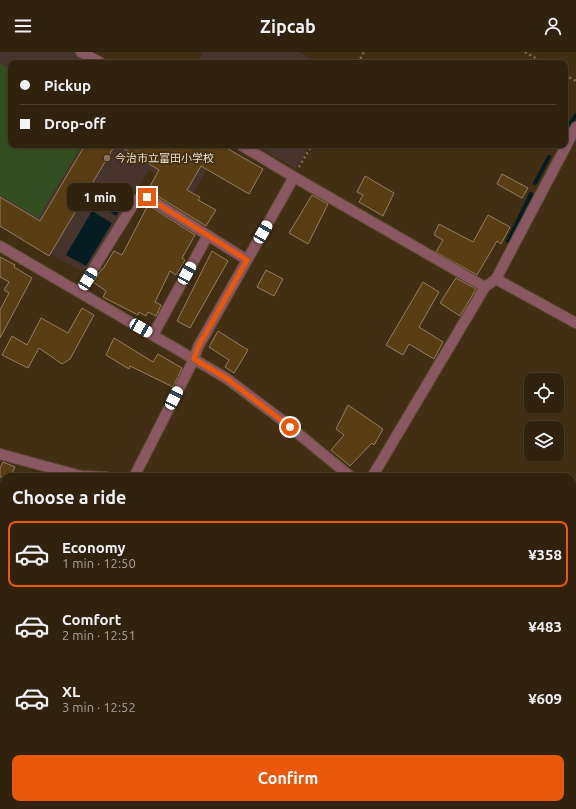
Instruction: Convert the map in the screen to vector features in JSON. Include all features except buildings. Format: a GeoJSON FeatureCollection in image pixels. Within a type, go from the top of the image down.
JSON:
{"type":"FeatureCollection","features":[{"type":"Feature","properties":{"kind":"street"},"geometry":{"type":"LineString","coordinates":[[87,53],[97,60]]}},
{"type":"Feature","properties":{"kind":"street"},"geometry":{"type":"LineString","coordinates":[[568,142],[576,127]]}},
{"type":"Feature","properties":{"kind":"street"},"geometry":{"type":"LineString","coordinates":[[245,148],[485,287]]}},
{"type":"Feature","properties":{"kind":"street"},"geometry":{"type":"LineString","coordinates":[[374,473],[485,287],[496,279],[565,148]]}},
{"type":"Feature","properties":{"kind":"street"},"geometry":{"type":"LineString","coordinates":[[136,473],[194,359],[198,347],[294,177]]}},
{"type":"Feature","properties":{"kind":"street"},"geometry":{"type":"LineString","coordinates":[[80,292],[136,200],[147,197],[247,260]]}},
{"type":"Feature","properties":{"kind":"street"},"geometry":{"type":"LineString","coordinates":[[153,336],[208,235]]}},
{"type":"Feature","properties":{"kind":"street"},"geometry":{"type":"LineString","coordinates":[[0,246],[226,378],[278,417],[346,473]]}},
{"type":"Feature","properties":{"kind":"street"},"geometry":{"type":"LineString","coordinates":[[496,279],[576,323]]}},
{"type":"Feature","properties":{"kind":"street"},"geometry":{"type":"LineString","coordinates":[[0,454],[70,473]]}},
{"type":"Feature","properties":{"kind":"path"},"geometry":{"type":"LineString","coordinates":[[525,52],[539,60]]}},
{"type":"Feature","properties":{"kind":"path"},"geometry":{"type":"LineString","coordinates":[[294,177],[310,148]]}},
{"type":"Feature","properties":{"kind":"shaded area","name":"今治市立富田小学校"},"geometry":{"type":"Polygon","coordinates":[[[0,52],[79,52],[92,60],[8,60],[8,148],[218,148],[194,193],[149,170],[86,273],[0,228],[0,52]]]}},
{"type":"Feature","properties":{"kind":"shaded area"},"geometry":{"type":"Polygon","coordinates":[[[203,52],[299,52],[313,60],[199,60],[203,52]]]}},
{"type":"Feature","properties":{"kind":"shaded area"},"geometry":{"type":"Polygon","coordinates":[[[260,148],[308,148],[296,169],[260,148]]]}},
{"type":"Feature","properties":{"kind":"green space"},"geometry":{"type":"Polygon","coordinates":[[[0,63],[8,68],[8,148],[80,148],[38,218],[0,195],[0,63]]]}},
{"type":"Feature","properties":{"kind":"water"},"geometry":{"type":"Polygon","coordinates":[[[119,194],[126,199],[116,216],[109,211],[119,194]]]}},
{"type":"Feature","properties":{"kind":"water"},"geometry":{"type":"Polygon","coordinates":[[[92,211],[112,223],[86,266],[66,255],[92,211]]]}},
{"type":"Feature","properties":{"kind":"waterway"},"geometry":{"type":"LineString","coordinates":[[568,127],[576,115]]}},
{"type":"Feature","properties":{"kind":"waterway"},"geometry":{"type":"LineString","coordinates":[[535,183],[549,157]]}},
{"type":"Feature","properties":{"kind":"waterway"},"geometry":{"type":"LineString","coordinates":[[508,241],[531,194]]}},
{"type":"Feature","properties":{"kind":"place","name":"今治市立富田小学校"},"geometry":{"type":"Point","coordinates":[107,158]}},
{"type":"Feature","properties":{"kind":"route"},"geometry":{"type":"LineString","coordinates":[[147,197],[247,260],[198,347],[194,359],[226,378],[290,427]]}}]}
